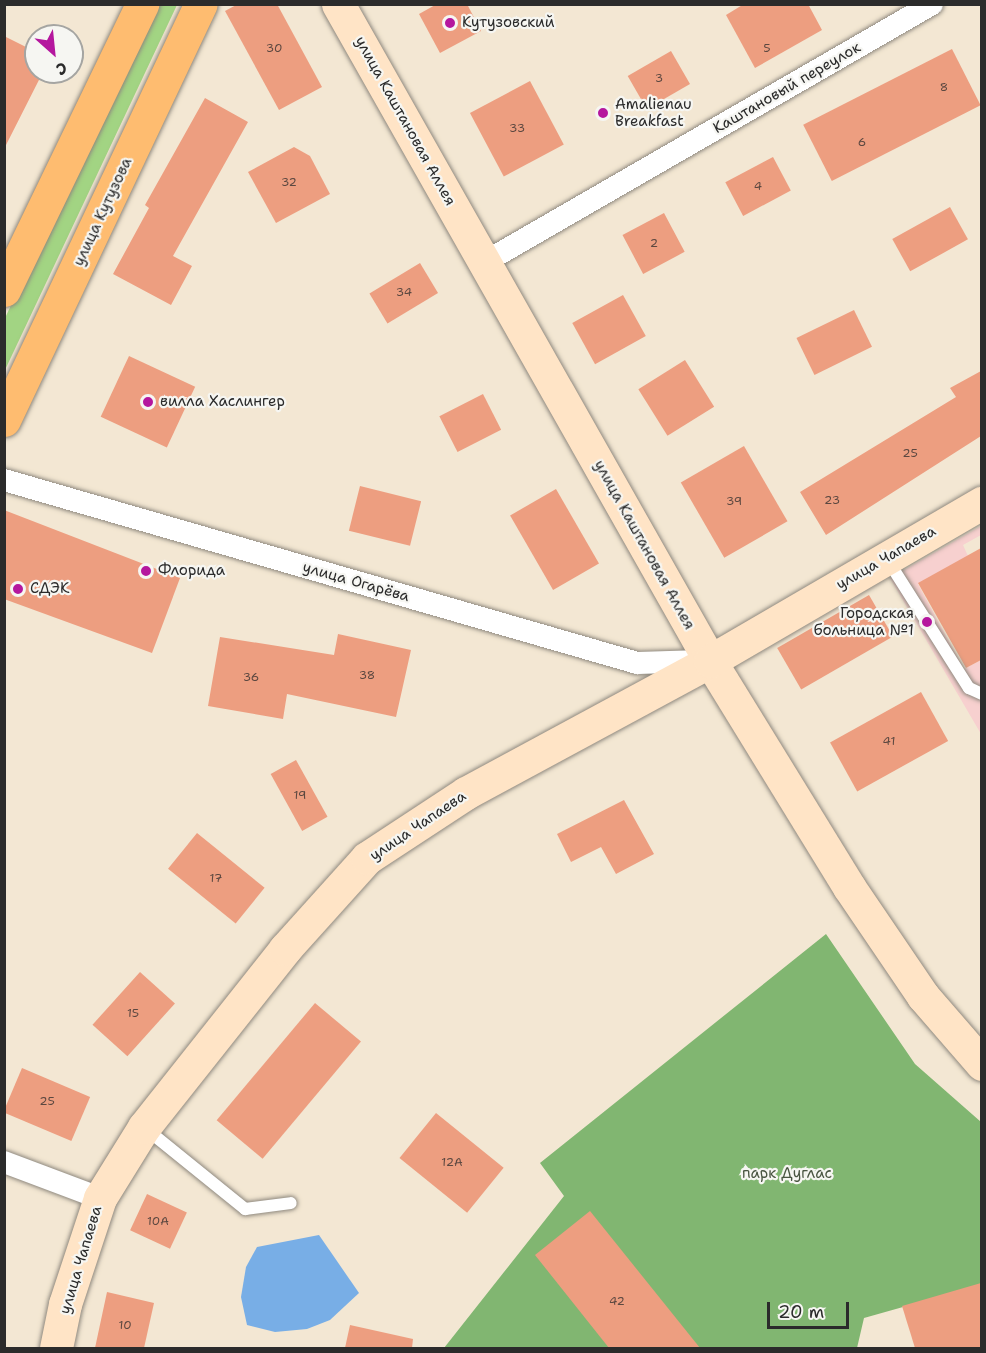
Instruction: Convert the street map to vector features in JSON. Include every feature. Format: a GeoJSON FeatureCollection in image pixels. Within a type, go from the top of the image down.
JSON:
{"type":"FeatureCollection","features":[{"type":"Feature","properties":{"kind":"main road"},"geometry":{"type":"LineString","coordinates":[[4,290],[142,4]]}},
{"type":"Feature","properties":{"kind":"main road","name":"улица Кутузова"},"geometry":{"type":"LineString","coordinates":[[4,420],[201,4]]}},
{"type":"Feature","properties":{"kind":"street","name":"улица Каштановая Аллея"},"geometry":{"type":"LineString","coordinates":[[338,4],[710,661],[849,887],[923,996],[978,1055]]}},
{"type":"Feature","properties":{"kind":"street","name":"Каштановый переулок"},"geometry":{"type":"LineString","coordinates":[[485,262],[932,4]]}},
{"type":"Feature","properties":{"kind":"street","name":"улица Огарёва"},"geometry":{"type":"LineString","coordinates":[[4,480],[637,663],[710,661]]}},
{"type":"Feature","properties":{"kind":"street","name":"улица Чапаева"},"geometry":{"type":"LineString","coordinates":[[56,1348],[65,1304],[100,1198],[144,1127],[285,949],[367,858],[466,793],[710,661],[981,503]]}},
{"type":"Feature","properties":{"kind":"street"},"geometry":{"type":"LineString","coordinates":[[4,1162],[100,1198]]}},
{"type":"Feature","properties":{"kind":"lane"},"geometry":{"type":"LineString","coordinates":[[886,558],[969,688],[981,694]]}},
{"type":"Feature","properties":{"kind":"lane"},"geometry":{"type":"LineString","coordinates":[[144,1127],[245,1209],[291,1203]]}},
{"type":"Feature","properties":{"kind":"shaded area","name":"Городская больница №1"},"geometry":{"type":"Polygon","coordinates":[[[981,526],[981,535],[963,545],[968,556],[918,584],[964,669],[981,660],[981,734],[890,578],[981,526]]]}},
{"type":"Feature","properties":{"kind":"green space"},"geometry":{"type":"Polygon","coordinates":[[[153,5],[177,5],[5,370],[5,318],[153,5]]]}},
{"type":"Feature","properties":{"kind":"green space","name":"парк Дуглас"},"geometry":{"type":"Polygon","coordinates":[[[826,934],[915,1064],[981,1122],[981,1285],[864,1318],[857,1348],[444,1348],[564,1196],[540,1163],[826,934]]]}},
{"type":"Feature","properties":{"kind":"water"},"geometry":{"type":"Polygon","coordinates":[[[319,1235],[359,1293],[330,1320],[307,1329],[275,1332],[247,1325],[241,1297],[246,1267],[257,1247],[319,1235]]]}},
{"type":"Feature","properties":{"kind":"building"},"geometry":{"type":"Polygon","coordinates":[[[238,4],[277,4],[322,87],[279,110],[225,11],[238,4]]]}},
{"type":"Feature","properties":{"kind":"building","name":"Кутузовский"},"geometry":{"type":"Polygon","coordinates":[[[437,4],[467,4],[481,31],[440,53],[419,14],[437,4]]]}},
{"type":"Feature","properties":{"kind":"building"},"geometry":{"type":"Polygon","coordinates":[[[744,4],[808,4],[822,30],[755,68],[726,15],[744,4]]]}},
{"type":"Feature","properties":{"kind":"building"},"geometry":{"type":"Polygon","coordinates":[[[4,36],[24,46],[24,84],[37,84],[4,149],[4,36]]]}},
{"type":"Feature","properties":{"kind":"building"},"geometry":{"type":"Polygon","coordinates":[[[952,49],[981,105],[832,181],[803,125],[952,49]]]}},
{"type":"Feature","properties":{"kind":"building"},"geometry":{"type":"Polygon","coordinates":[[[671,51],[690,84],[647,109],[628,76],[671,51]]]}},
{"type":"Feature","properties":{"kind":"building"},"geometry":{"type":"Polygon","coordinates":[[[530,81],[564,145],[504,176],[470,113],[530,81]]]}},
{"type":"Feature","properties":{"kind":"building"},"geometry":{"type":"Polygon","coordinates":[[[205,98],[248,122],[173,256],[192,266],[171,305],[113,274],[149,208],[145,205],[205,98]]]}},
{"type":"Feature","properties":{"kind":"building"},"geometry":{"type":"Polygon","coordinates":[[[294,147],[310,156],[330,194],[276,223],[248,172],[294,147]]]}},
{"type":"Feature","properties":{"kind":"building"},"geometry":{"type":"Polygon","coordinates":[[[773,157],[791,191],[743,216],[725,182],[773,157]]]}},
{"type":"Feature","properties":{"kind":"building"},"geometry":{"type":"Polygon","coordinates":[[[950,207],[968,239],[910,271],[892,239],[950,207]]]}},
{"type":"Feature","properties":{"kind":"building"},"geometry":{"type":"Polygon","coordinates":[[[664,213],[685,252],[643,274],[623,235],[664,213]]]}},
{"type":"Feature","properties":{"kind":"building"},"geometry":{"type":"Polygon","coordinates":[[[420,263],[438,293],[387,323],[369,293],[420,263]]]}},
{"type":"Feature","properties":{"kind":"building"},"geometry":{"type":"Polygon","coordinates":[[[623,295],[646,336],[595,364],[572,323],[623,295]]]}},
{"type":"Feature","properties":{"kind":"building"},"geometry":{"type":"Polygon","coordinates":[[[854,310],[872,347],[814,375],[796,338],[854,310]]]}},
{"type":"Feature","properties":{"kind":"building","name":"вилла Хаслингер"},"geometry":{"type":"Polygon","coordinates":[[[129,356],[195,387],[167,448],[101,417],[129,356]]]}},
{"type":"Feature","properties":{"kind":"building"},"geometry":{"type":"Polygon","coordinates":[[[685,360],[714,407],[668,436],[638,389],[685,360]]]}},
{"type":"Feature","properties":{"kind":"building"},"geometry":{"type":"Polygon","coordinates":[[[981,371],[981,436],[826,535],[800,492],[956,397],[950,388],[981,371]]]}},
{"type":"Feature","properties":{"kind":"building"},"geometry":{"type":"Polygon","coordinates":[[[483,394],[501,430],[458,452],[439,416],[483,394]]]}},
{"type":"Feature","properties":{"kind":"building"},"geometry":{"type":"Polygon","coordinates":[[[744,446],[788,521],[724,558],[681,482],[744,446]]]}},
{"type":"Feature","properties":{"kind":"building"},"geometry":{"type":"Polygon","coordinates":[[[360,486],[421,501],[410,546],[349,531],[360,486]]]}},
{"type":"Feature","properties":{"kind":"building"},"geometry":{"type":"Polygon","coordinates":[[[556,489],[599,563],[553,590],[510,516],[556,489]]]}},
{"type":"Feature","properties":{"kind":"building"},"geometry":{"type":"Polygon","coordinates":[[[4,510],[180,578],[152,653],[4,599],[4,510]]]}},
{"type":"Feature","properties":{"kind":"building"},"geometry":{"type":"Polygon","coordinates":[[[981,548],[981,660],[966,668],[918,583],[981,548]]]}},
{"type":"Feature","properties":{"kind":"building"},"geometry":{"type":"Polygon","coordinates":[[[869,595],[893,637],[801,690],[777,648],[869,595]]]}},
{"type":"Feature","properties":{"kind":"building"},"geometry":{"type":"Polygon","coordinates":[[[338,634],[411,650],[396,717],[287,694],[283,719],[208,706],[220,637],[334,655],[338,634]]]}},
{"type":"Feature","properties":{"kind":"building"},"geometry":{"type":"Polygon","coordinates":[[[921,692],[948,741],[857,791],[830,742],[921,692]]]}},
{"type":"Feature","properties":{"kind":"building"},"geometry":{"type":"Polygon","coordinates":[[[296,760],[328,817],[302,831],[271,774],[296,760]]]}},
{"type":"Feature","properties":{"kind":"building"},"geometry":{"type":"Polygon","coordinates":[[[624,800],[654,854],[616,874],[601,847],[571,862],[557,834],[624,800]]]}},
{"type":"Feature","properties":{"kind":"building"},"geometry":{"type":"Polygon","coordinates":[[[197,833],[265,888],[236,923],[168,869],[197,833]]]}},
{"type":"Feature","properties":{"kind":"building"},"geometry":{"type":"Polygon","coordinates":[[[140,972],[175,1003],[127,1056],[92,1025],[140,972]]]}},
{"type":"Feature","properties":{"kind":"building"},"geometry":{"type":"Polygon","coordinates":[[[315,1003],[361,1042],[263,1159],[217,1120],[315,1003]]]}},
{"type":"Feature","properties":{"kind":"building"},"geometry":{"type":"Polygon","coordinates":[[[22,1068],[90,1097],[71,1141],[4,1113],[22,1068]]]}},
{"type":"Feature","properties":{"kind":"building"},"geometry":{"type":"Polygon","coordinates":[[[436,1113],[504,1168],[467,1213],[399,1158],[436,1113]]]}},
{"type":"Feature","properties":{"kind":"building"},"geometry":{"type":"Polygon","coordinates":[[[147,1194],[187,1213],[170,1249],[130,1230],[147,1194]]]}},
{"type":"Feature","properties":{"kind":"building"},"geometry":{"type":"Polygon","coordinates":[[[590,1211],[700,1348],[609,1348],[535,1255],[590,1211]]]}},
{"type":"Feature","properties":{"kind":"building"},"geometry":{"type":"Polygon","coordinates":[[[981,1283],[981,1348],[915,1348],[902,1306],[981,1283]]]}},
{"type":"Feature","properties":{"kind":"building"},"geometry":{"type":"Polygon","coordinates":[[[107,1292],[154,1303],[144,1348],[95,1348],[107,1292]]]}},
{"type":"Feature","properties":{"kind":"building"},"geometry":{"type":"Polygon","coordinates":[[[350,1325],[413,1339],[412,1348],[345,1348],[350,1325]]]}},
{"type":"Feature","properties":{"kind":"place","name":"Кутузовский"},"geometry":{"type":"Point","coordinates":[450,23]}},
{"type":"Feature","properties":{"kind":"place","name":"Amalienau Breakfast"},"geometry":{"type":"Point","coordinates":[603,113]}},
{"type":"Feature","properties":{"kind":"place","name":"вилла Хаслингер"},"geometry":{"type":"Point","coordinates":[148,402]}},
{"type":"Feature","properties":{"kind":"place","name":"Флорида"},"geometry":{"type":"Point","coordinates":[146,571]}},
{"type":"Feature","properties":{"kind":"place","name":"СДЭК"},"geometry":{"type":"Point","coordinates":[18,589]}},
{"type":"Feature","properties":{"kind":"place","name":"Городская больница №1"},"geometry":{"type":"Point","coordinates":[927,622]}}]}
